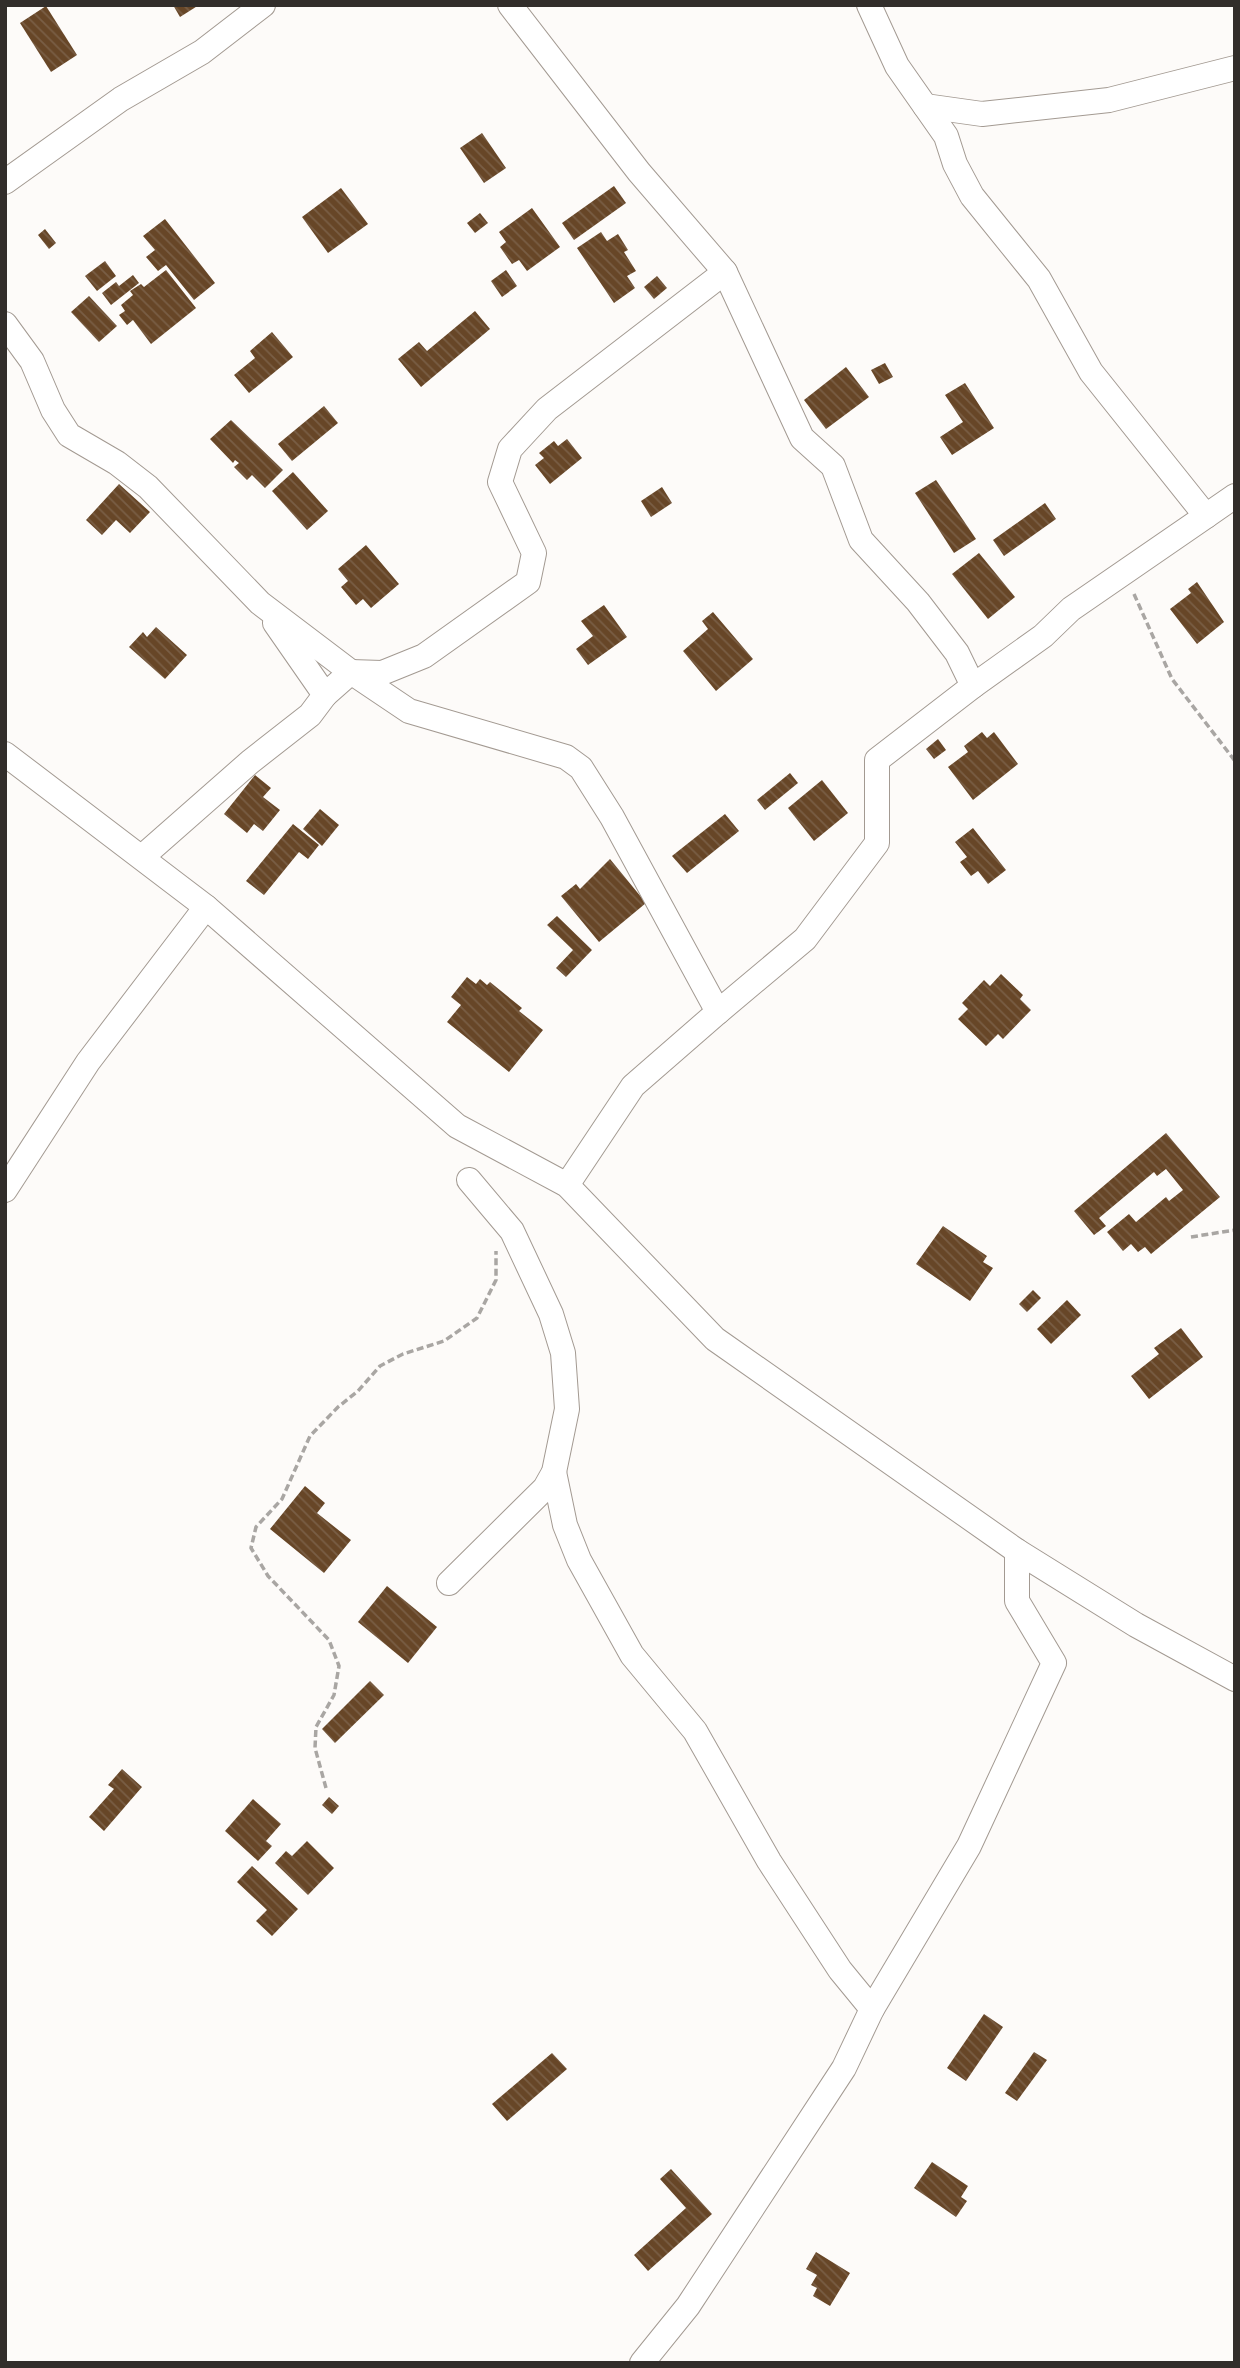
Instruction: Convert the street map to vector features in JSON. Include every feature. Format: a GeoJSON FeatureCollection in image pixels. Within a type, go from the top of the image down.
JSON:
{"type":"FeatureCollection","features":[{"type":"Feature","properties":{"kind":"street"},"geometry":{"type":"LineString","coordinates":[[5,182],[121,99],[202,52],[263,5]]}},
{"type":"Feature","properties":{"kind":"street"},"geometry":{"type":"LineString","coordinates":[[510,5],[639,172],[725,272],[802,438],[833,466],[861,540],[918,602],[957,653],[973,686]]}},
{"type":"Feature","properties":{"kind":"street"},"geometry":{"type":"LineString","coordinates":[[869,5],[897,66],[946,136],[955,164],[972,196],[1039,279],[1091,372],[1206,516]]}},
{"type":"Feature","properties":{"kind":"street"},"geometry":{"type":"LineString","coordinates":[[925,106],[982,114],[1109,100],[1235,68]]}},
{"type":"Feature","properties":{"kind":"street"},"geometry":{"type":"LineString","coordinates":[[142,857],[250,762],[310,715],[325,695],[351,672],[382,673],[424,656],[528,582],[534,553],[500,482],[510,449],[547,409],[725,272]]}},
{"type":"Feature","properties":{"kind":"street"},"geometry":{"type":"LineString","coordinates":[[5,324],[32,361],[53,410],[69,435],[117,463],[148,487],[260,603],[325,695]]}},
{"type":"Feature","properties":{"kind":"street"},"geometry":{"type":"LineString","coordinates":[[567,1185],[633,1086],[805,939],[877,843],[877,760],[1043,636],[1071,609],[1235,495]]}},
{"type":"Feature","properties":{"kind":"street"},"geometry":{"type":"LineString","coordinates":[[260,603],[351,672],[409,711],[566,757],[581,768],[612,817],[718,1012]]}},
{"type":"Feature","properties":{"kind":"street"},"geometry":{"type":"LineString","coordinates":[[5,754],[206,907],[457,1126],[567,1185],[715,1339],[1017,1551],[1136,1625],[1235,1679]]}},
{"type":"Feature","properties":{"kind":"street"},"geometry":{"type":"LineString","coordinates":[[5,1190],[88,1062],[206,907]]}},
{"type":"Feature","properties":{"kind":"street"},"geometry":{"type":"LineString","coordinates":[[449,1583],[545,1488],[554,1472],[568,1409],[564,1353],[551,1314],[512,1231],[469,1180]]}},
{"type":"Feature","properties":{"kind":"street"},"geometry":{"type":"LineString","coordinates":[[554,1472],[565,1525],[579,1560],[632,1655],[695,1731],[769,1861],[840,1970],[872,2009]]}},
{"type":"Feature","properties":{"kind":"street"},"geometry":{"type":"LineString","coordinates":[[642,2363],[688,2306],[844,2067],[872,2009],[969,1846],[1054,1663],[1017,1601],[1017,1551]]}},
{"type":"Feature","properties":{"kind":"path"},"geometry":{"type":"LineString","coordinates":[[1124,573],[1172,679],[1235,761]]}},
{"type":"Feature","properties":{"kind":"path"},"geometry":{"type":"LineString","coordinates":[[1191,1237],[1235,1230]]}},
{"type":"Feature","properties":{"kind":"path"},"geometry":{"type":"LineString","coordinates":[[326,1788],[315,1748],[316,1727],[334,1695],[339,1666],[329,1640],[268,1576],[251,1548],[256,1527],[282,1499],[310,1436],[358,1391],[380,1366],[403,1354],[444,1341],[478,1318],[496,1280],[496,1251]]}},
{"type":"Feature","properties":{"kind":"building"},"geometry":{"type":"Polygon","coordinates":[[[173,5],[199,5],[180,17],[173,5]]]}},
{"type":"Feature","properties":{"kind":"building"},"geometry":{"type":"Polygon","coordinates":[[[46,6],[77,55],[51,72],[20,23],[46,6]]]}},
{"type":"Feature","properties":{"kind":"building"},"geometry":{"type":"Polygon","coordinates":[[[482,133],[506,168],[484,183],[460,148],[482,133]]]}},
{"type":"Feature","properties":{"kind":"building"},"geometry":{"type":"Polygon","coordinates":[[[614,186],[626,203],[574,240],[562,223],[614,186]]]}},
{"type":"Feature","properties":{"kind":"building"},"geometry":{"type":"Polygon","coordinates":[[[341,188],[368,224],[328,253],[302,217],[341,188]]]}},
{"type":"Feature","properties":{"kind":"building"},"geometry":{"type":"Polygon","coordinates":[[[532,208],[560,247],[527,271],[519,260],[512,264],[500,247],[506,242],[499,232],[532,208]]]}},
{"type":"Feature","properties":{"kind":"building"},"geometry":{"type":"Polygon","coordinates":[[[480,213],[488,223],[475,233],[467,223],[480,213]]]}},
{"type":"Feature","properties":{"kind":"building"},"geometry":{"type":"Polygon","coordinates":[[[165,219],[215,283],[194,300],[166,265],[158,271],[146,257],[155,250],[143,236],[165,219]]]}},
{"type":"Feature","properties":{"kind":"building"},"geometry":{"type":"Polygon","coordinates":[[[45,229],[56,243],[49,249],[38,235],[45,229]]]}},
{"type":"Feature","properties":{"kind":"building"},"geometry":{"type":"Polygon","coordinates":[[[601,232],[607,241],[618,234],[628,250],[624,252],[636,271],[627,276],[635,288],[614,303],[577,248],[601,232]]]}},
{"type":"Feature","properties":{"kind":"building"},"geometry":{"type":"Polygon","coordinates":[[[105,261],[116,276],[97,291],[85,276],[105,261]]]}},
{"type":"Feature","properties":{"kind":"building"},"geometry":{"type":"Polygon","coordinates":[[[166,270],[196,308],[151,344],[133,320],[127,325],[119,315],[125,311],[121,305],[133,295],[130,291],[141,284],[144,287],[166,270]]]}},
{"type":"Feature","properties":{"kind":"building"},"geometry":{"type":"Polygon","coordinates":[[[506,270],[517,286],[502,297],[491,281],[506,270]]]}},
{"type":"Feature","properties":{"kind":"building"},"geometry":{"type":"Polygon","coordinates":[[[133,275],[139,283],[111,305],[102,293],[116,282],[119,286],[133,275]]]}},
{"type":"Feature","properties":{"kind":"building"},"geometry":{"type":"Polygon","coordinates":[[[657,276],[667,288],[654,299],[644,287],[657,276]]]}},
{"type":"Feature","properties":{"kind":"building"},"geometry":{"type":"Polygon","coordinates":[[[89,296],[117,326],[99,342],[71,312],[89,296]]]}},
{"type":"Feature","properties":{"kind":"building"},"geometry":{"type":"Polygon","coordinates":[[[475,311],[490,329],[421,387],[398,359],[419,342],[427,351],[475,311]]]}},
{"type":"Feature","properties":{"kind":"building"},"geometry":{"type":"Polygon","coordinates":[[[272,332],[293,357],[249,393],[234,375],[255,358],[250,351],[272,332]]]}},
{"type":"Feature","properties":{"kind":"building"},"geometry":{"type":"Polygon","coordinates":[[[885,363],[893,377],[879,384],[871,370],[885,363]]]}},
{"type":"Feature","properties":{"kind":"building"},"geometry":{"type":"Polygon","coordinates":[[[846,367],[869,397],[826,429],[804,400],[846,367]]]}},
{"type":"Feature","properties":{"kind":"building"},"geometry":{"type":"Polygon","coordinates":[[[965,383],[994,428],[952,455],[940,437],[963,422],[945,395],[965,383]]]}},
{"type":"Feature","properties":{"kind":"building"},"geometry":{"type":"Polygon","coordinates":[[[324,406],[338,423],[292,461],[278,444],[324,406]]]}},
{"type":"Feature","properties":{"kind":"building"},"geometry":{"type":"Polygon","coordinates":[[[231,420],[283,470],[265,488],[252,475],[247,480],[234,467],[239,463],[235,460],[233,463],[210,439],[231,420]]]}},
{"type":"Feature","properties":{"kind":"building"},"geometry":{"type":"Polygon","coordinates":[[[567,439],[582,458],[550,484],[535,465],[544,458],[539,453],[554,441],[558,446],[567,439]]]}},
{"type":"Feature","properties":{"kind":"building"},"geometry":{"type":"Polygon","coordinates":[[[293,472],[328,511],[307,530],[272,491],[293,472]]]}},
{"type":"Feature","properties":{"kind":"building"},"geometry":{"type":"Polygon","coordinates":[[[936,480],[976,539],[954,553],[915,493],[936,480]]]}},
{"type":"Feature","properties":{"kind":"building"},"geometry":{"type":"Polygon","coordinates":[[[119,484],[150,512],[130,533],[116,520],[102,535],[86,520],[119,484]]]}},
{"type":"Feature","properties":{"kind":"building"},"geometry":{"type":"Polygon","coordinates":[[[662,487],[672,503],[651,517],[641,501],[662,487]]]}},
{"type":"Feature","properties":{"kind":"building"},"geometry":{"type":"Polygon","coordinates":[[[1045,503],[1056,519],[1004,556],[993,540],[1045,503]]]}},
{"type":"Feature","properties":{"kind":"building"},"geometry":{"type":"Polygon","coordinates":[[[366,545],[399,584],[371,608],[363,599],[356,605],[341,587],[348,581],[338,569],[366,545]]]}},
{"type":"Feature","properties":{"kind":"building"},"geometry":{"type":"Polygon","coordinates":[[[979,553],[1015,597],[988,619],[952,574],[979,553]]]}},
{"type":"Feature","properties":{"kind":"building"},"geometry":{"type":"Polygon","coordinates":[[[1197,582],[1224,622],[1197,644],[1170,609],[1191,593],[1188,589],[1197,582]]]}},
{"type":"Feature","properties":{"kind":"building"},"geometry":{"type":"Polygon","coordinates":[[[604,605],[627,637],[588,665],[576,649],[593,636],[581,621],[604,605]]]}},
{"type":"Feature","properties":{"kind":"building"},"geometry":{"type":"Polygon","coordinates":[[[713,612],[753,659],[716,691],[683,651],[708,629],[702,621],[713,612]]]}},
{"type":"Feature","properties":{"kind":"building"},"geometry":{"type":"Polygon","coordinates":[[[156,627],[187,655],[165,679],[129,647],[143,632],[147,637],[156,627]]]}},
{"type":"Feature","properties":{"kind":"building"},"geometry":{"type":"Polygon","coordinates":[[[982,732],[987,738],[994,732],[1018,764],[973,800],[948,767],[968,752],[964,746],[982,732]]]}},
{"type":"Feature","properties":{"kind":"building"},"geometry":{"type":"Polygon","coordinates":[[[938,739],[946,750],[934,759],[926,749],[938,739]]]}},
{"type":"Feature","properties":{"kind":"building"},"geometry":{"type":"Polygon","coordinates":[[[790,773],[798,783],[765,810],[757,800],[790,773]]]}},
{"type":"Feature","properties":{"kind":"building"},"geometry":{"type":"Polygon","coordinates":[[[255,775],[271,788],[263,797],[280,810],[263,831],[254,824],[247,833],[224,814],[255,775]]]}},
{"type":"Feature","properties":{"kind":"building"},"geometry":{"type":"Polygon","coordinates":[[[822,780],[848,813],[814,841],[788,808],[822,780]]]}},
{"type":"Feature","properties":{"kind":"building"},"geometry":{"type":"Polygon","coordinates":[[[320,809],[339,825],[322,846],[303,829],[320,809]]]}},
{"type":"Feature","properties":{"kind":"building"},"geometry":{"type":"Polygon","coordinates":[[[725,814],[739,831],[687,873],[672,856],[725,814]]]}},
{"type":"Feature","properties":{"kind":"building"},"geometry":{"type":"Polygon","coordinates":[[[293,824],[319,845],[308,859],[299,852],[264,895],[246,881],[293,824]]]}},
{"type":"Feature","properties":{"kind":"building"},"geometry":{"type":"Polygon","coordinates":[[[973,828],[1006,870],[988,884],[978,871],[971,876],[960,862],[967,857],[955,842],[973,828]]]}},
{"type":"Feature","properties":{"kind":"building"},"geometry":{"type":"Polygon","coordinates":[[[610,859],[646,903],[599,942],[561,896],[576,884],[580,889],[610,859]]]}},
{"type":"Feature","properties":{"kind":"building"},"geometry":{"type":"Polygon","coordinates":[[[557,916],[592,950],[566,977],[556,968],[573,950],[547,925],[557,916]]]}},
{"type":"Feature","properties":{"kind":"building"},"geometry":{"type":"Polygon","coordinates":[[[1001,974],[1023,995],[1020,999],[1031,1010],[1003,1039],[998,1034],[986,1046],[958,1019],[968,1009],[962,1003],[984,980],[990,986],[1001,974]]]}},
{"type":"Feature","properties":{"kind":"building"},"geometry":{"type":"Polygon","coordinates":[[[467,977],[476,984],[480,979],[487,985],[490,982],[522,1008],[519,1011],[543,1030],[509,1072],[447,1022],[461,1005],[451,997],[467,977]]]}},
{"type":"Feature","properties":{"kind":"building"},"geometry":{"type":"Polygon","coordinates":[[[1166,1133],[1220,1197],[1151,1254],[1145,1247],[1138,1252],[1131,1244],[1123,1251],[1107,1232],[1129,1214],[1136,1222],[1166,1197],[1169,1201],[1183,1190],[1166,1169],[1157,1176],[1154,1172],[1099,1218],[1106,1226],[1094,1235],[1074,1211],[1166,1133]]]}},
{"type":"Feature","properties":{"kind":"building"},"geometry":{"type":"Polygon","coordinates":[[[943,1226],[987,1256],[983,1262],[993,1268],[970,1301],[916,1264],[943,1226]]]}},
{"type":"Feature","properties":{"kind":"building"},"geometry":{"type":"Polygon","coordinates":[[[1033,1290],[1041,1298],[1027,1312],[1019,1304],[1033,1290]]]}},
{"type":"Feature","properties":{"kind":"building"},"geometry":{"type":"Polygon","coordinates":[[[1067,1300],[1081,1315],[1051,1344],[1037,1329],[1067,1300]]]}},
{"type":"Feature","properties":{"kind":"building"},"geometry":{"type":"Polygon","coordinates":[[[1181,1328],[1203,1357],[1149,1399],[1131,1376],[1159,1354],[1154,1348],[1181,1328]]]}},
{"type":"Feature","properties":{"kind":"building"},"geometry":{"type":"Polygon","coordinates":[[[305,1486],[325,1503],[317,1513],[351,1540],[324,1573],[270,1529],[305,1486]]]}},
{"type":"Feature","properties":{"kind":"building"},"geometry":{"type":"Polygon","coordinates":[[[387,1586],[437,1627],[408,1663],[358,1622],[387,1586]]]}},
{"type":"Feature","properties":{"kind":"building"},"geometry":{"type":"Polygon","coordinates":[[[370,1681],[384,1695],[335,1743],[322,1729],[370,1681]]]}},
{"type":"Feature","properties":{"kind":"building"},"geometry":{"type":"Polygon","coordinates":[[[122,1769],[142,1787],[104,1831],[89,1817],[114,1789],[108,1785],[122,1769]]]}},
{"type":"Feature","properties":{"kind":"building"},"geometry":{"type":"Polygon","coordinates":[[[329,1797],[339,1806],[332,1814],[322,1805],[329,1797]]]}},
{"type":"Feature","properties":{"kind":"building"},"geometry":{"type":"Polygon","coordinates":[[[253,1799],[281,1824],[266,1841],[272,1846],[258,1861],[225,1831],[253,1799]]]}},
{"type":"Feature","properties":{"kind":"building"},"geometry":{"type":"Polygon","coordinates":[[[307,1841],[334,1868],[308,1895],[275,1863],[286,1851],[292,1856],[307,1841]]]}},
{"type":"Feature","properties":{"kind":"building"},"geometry":{"type":"Polygon","coordinates":[[[252,1866],[298,1909],[272,1936],[256,1921],[267,1910],[237,1882],[252,1866]]]}},
{"type":"Feature","properties":{"kind":"building"},"geometry":{"type":"Polygon","coordinates":[[[984,2014],[1003,2027],[966,2081],[947,2068],[984,2014]]]}},
{"type":"Feature","properties":{"kind":"building"},"geometry":{"type":"Polygon","coordinates":[[[1034,2052],[1047,2060],[1017,2101],[1005,2093],[1034,2052]]]}},
{"type":"Feature","properties":{"kind":"building"},"geometry":{"type":"Polygon","coordinates":[[[552,2053],[567,2069],[507,2121],[492,2104],[552,2053]]]}},
{"type":"Feature","properties":{"kind":"building"},"geometry":{"type":"Polygon","coordinates":[[[932,2162],[968,2186],[961,2197],[967,2201],[956,2217],[914,2188],[932,2162]]]}},
{"type":"Feature","properties":{"kind":"building"},"geometry":{"type":"Polygon","coordinates":[[[671,2169],[712,2214],[648,2271],[634,2255],[686,2208],[660,2179],[671,2169]]]}},
{"type":"Feature","properties":{"kind":"building"},"geometry":{"type":"Polygon","coordinates":[[[816,2252],[850,2273],[830,2306],[813,2296],[817,2288],[811,2285],[817,2275],[806,2269],[816,2252]]]}}]}
